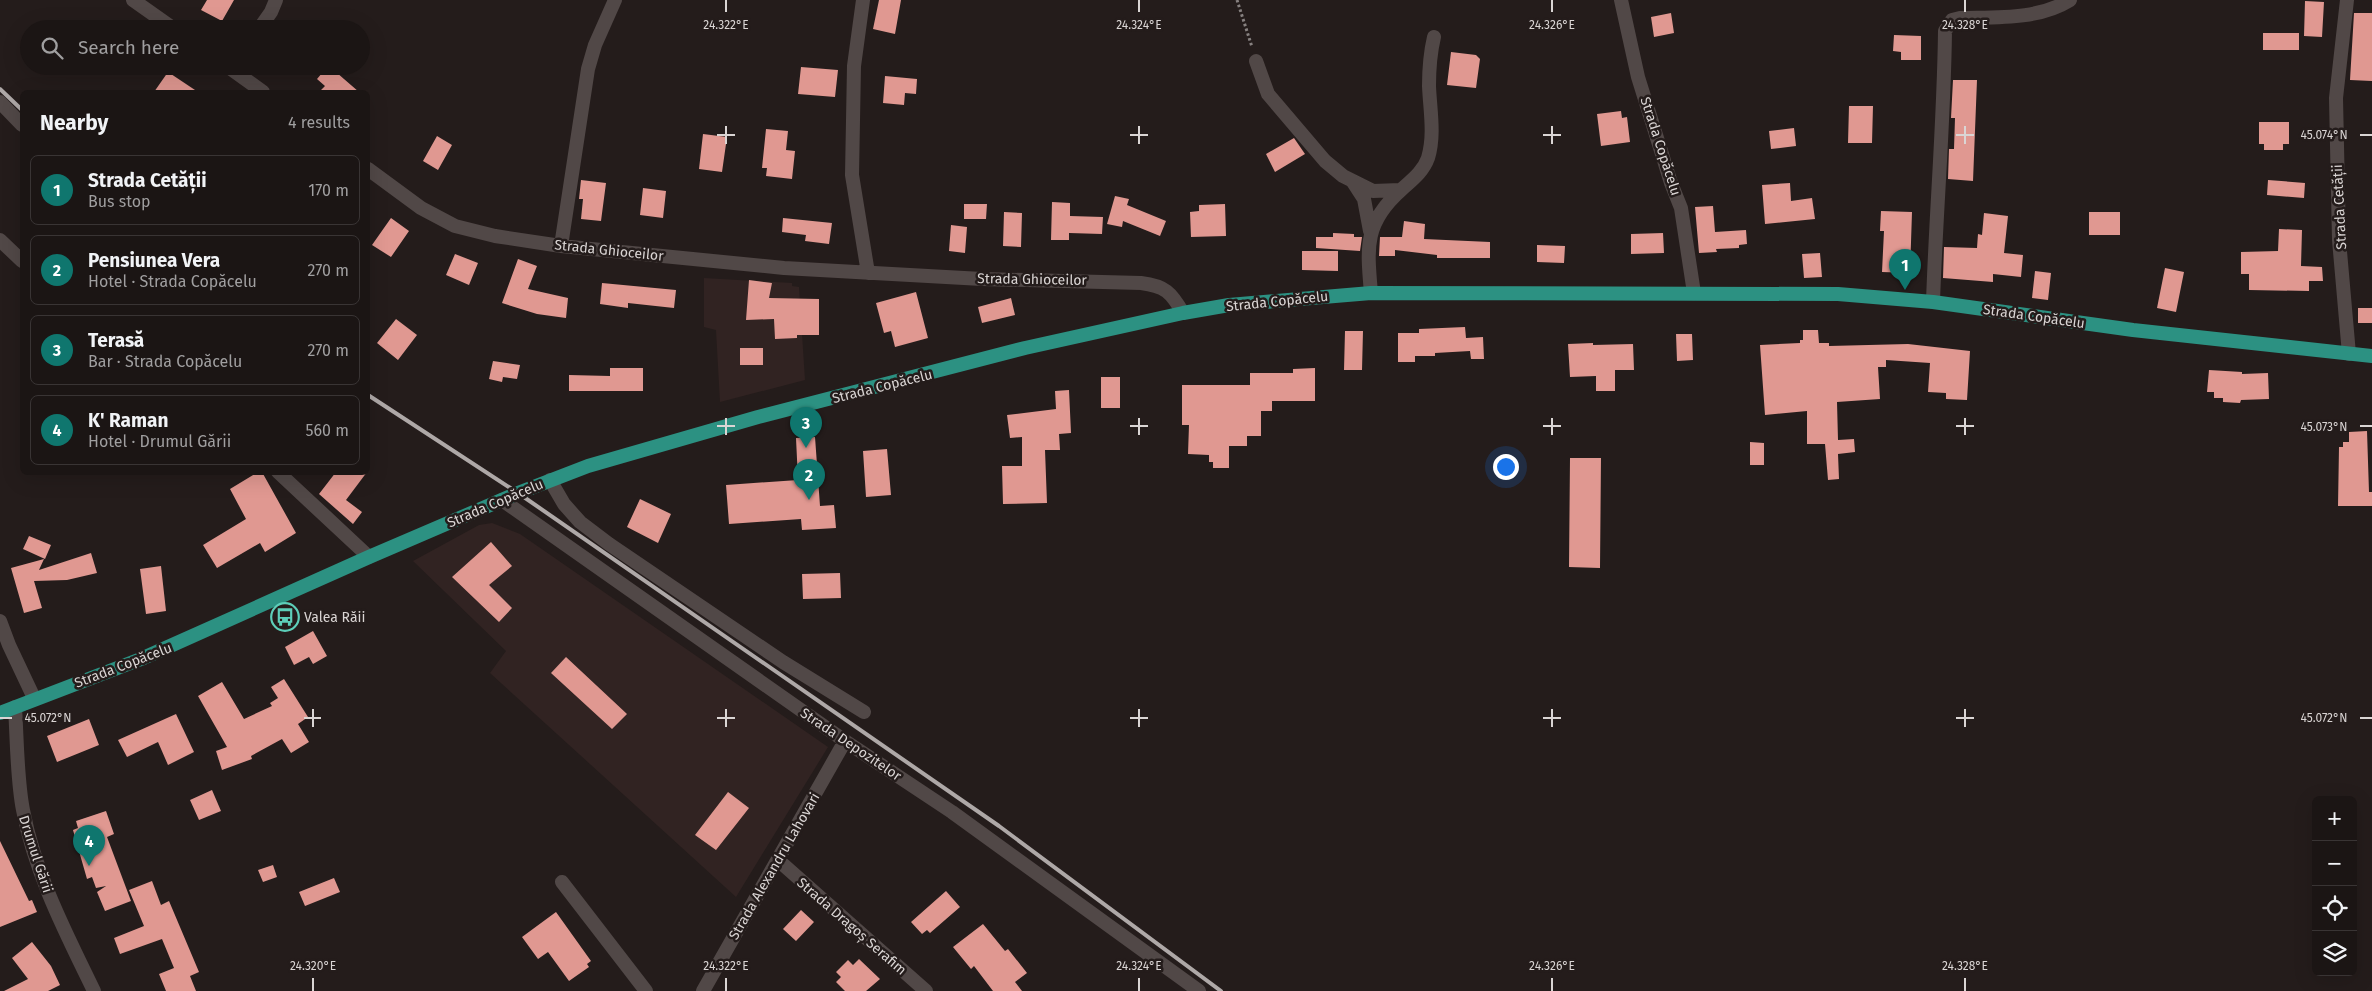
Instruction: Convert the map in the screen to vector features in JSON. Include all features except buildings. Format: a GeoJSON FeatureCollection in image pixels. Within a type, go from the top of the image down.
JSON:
{"type":"FeatureCollection","features":[{"type":"Feature","properties":{"kind":"main road","name":"Strada Copăcelu"},"geometry":{"type":"LineString","coordinates":[[0,713],[34,698],[141,659],[369,557],[550,480],[635,451],[1025,348],[1183,313],[1272,300],[1371,293],[1838,294],[1933,302],[2133,330],[2372,356]]}},
{"type":"Feature","properties":{"kind":"street"},"geometry":{"type":"LineString","coordinates":[[133,0],[161,20]]}},
{"type":"Feature","properties":{"kind":"street"},"geometry":{"type":"LineString","coordinates":[[265,20],[276,0]]}},
{"type":"Feature","properties":{"kind":"street"},"geometry":{"type":"LineString","coordinates":[[561,246],[588,69],[595,45],[616,0]]}},
{"type":"Feature","properties":{"kind":"street"},"geometry":{"type":"LineString","coordinates":[[863,0],[854,66],[852,175],[868,273]]}},
{"type":"Feature","properties":{"kind":"street","name":"Strada Copăcelu"},"geometry":{"type":"LineString","coordinates":[[1621,0],[1638,77],[1671,183],[1681,208],[1694,293]]}},
{"type":"Feature","properties":{"kind":"street"},"geometry":{"type":"LineString","coordinates":[[1933,302],[1936,200],[1943,116],[1945,31],[1952,20],[1960,18],[2011,17],[2043,12],[2070,0]]}},
{"type":"Feature","properties":{"kind":"street","name":"Strada Cetății"},"geometry":{"type":"LineString","coordinates":[[2347,0],[2336,98],[2338,221],[2349,354]]}},
{"type":"Feature","properties":{"kind":"street"},"geometry":{"type":"LineString","coordinates":[[1370,232],[1376,219],[1400,190],[1423,169],[1428,157],[1431,141],[1429,70],[1434,37]]}},
{"type":"Feature","properties":{"kind":"street"},"geometry":{"type":"LineString","coordinates":[[1256,61],[1262,81],[1274,101],[1325,161],[1353,181],[1373,191],[1400,190]]}},
{"type":"Feature","properties":{"kind":"street"},"geometry":{"type":"LineString","coordinates":[[240,75],[260,90]]}},
{"type":"Feature","properties":{"kind":"street"},"geometry":{"type":"LineString","coordinates":[[0,102],[20,123]]}},
{"type":"Feature","properties":{"kind":"street","name":"Strada Ghioceilor"},"geometry":{"type":"LineString","coordinates":[[370,170],[421,208],[454,226],[496,236],[561,246],[784,268],[1158,285],[1169,292],[1183,313]]}},
{"type":"Feature","properties":{"kind":"street"},"geometry":{"type":"LineString","coordinates":[[1353,181],[1364,198],[1370,232],[1368,252],[1371,293]]}},
{"type":"Feature","properties":{"kind":"street"},"geometry":{"type":"LineString","coordinates":[[0,240],[20,259]]}},
{"type":"Feature","properties":{"kind":"street"},"geometry":{"type":"LineString","coordinates":[[281,475],[369,557]]}},
{"type":"Feature","properties":{"kind":"street"},"geometry":{"type":"LineString","coordinates":[[550,480],[564,504],[580,522],[609,544],[783,662],[864,712]]}},
{"type":"Feature","properties":{"kind":"street","name":"Strada Depozitelor"},"geometry":{"type":"LineString","coordinates":[[502,500],[845,741],[952,812],[1199,991]]}},
{"type":"Feature","properties":{"kind":"street"},"geometry":{"type":"LineString","coordinates":[[0,621],[34,698]]}},
{"type":"Feature","properties":{"kind":"street","name":"Drumul Gării"},"geometry":{"type":"LineString","coordinates":[[14,707],[22,809],[32,848],[48,892],[94,991]]}},
{"type":"Feature","properties":{"kind":"street","name":"Strada Alexandru Lahovari"},"geometry":{"type":"LineString","coordinates":[[703,991],[845,741]]}},
{"type":"Feature","properties":{"kind":"street","name":"Strada Dragoș Serafim"},"geometry":{"type":"LineString","coordinates":[[778,860],[926,991]]}},
{"type":"Feature","properties":{"kind":"street"},"geometry":{"type":"LineString","coordinates":[[562,882],[646,991]]}},
{"type":"Feature","properties":{"kind":"path"},"geometry":{"type":"LineString","coordinates":[[1237,0],[1256,61]]}},
{"type":"Feature","properties":{"kind":"shaded area"},"geometry":{"type":"Polygon","coordinates":[[[704,278],[792,283],[792,286],[799,287],[805,380],[720,402],[716,330],[704,327],[704,278]]]}},
{"type":"Feature","properties":{"kind":"shaded area"},"geometry":{"type":"Polygon","coordinates":[[[492,523],[520,534],[828,747],[736,897],[490,673],[506,651],[413,561],[479,525],[492,523]]]}},
{"type":"Feature","properties":{"kind":"railway"},"geometry":{"type":"LineString","coordinates":[[0,89],[20,108]]}},
{"type":"Feature","properties":{"kind":"railway"},"geometry":{"type":"LineString","coordinates":[[370,396],[518,493],[999,826],[1221,991]]}},
{"type":"Feature","properties":{"kind":"place","name":"Strada Cetății"},"geometry":{"type":"Point","coordinates":[1905,290]}},
{"type":"Feature","properties":{"kind":"place","name":"Terasă"},"geometry":{"type":"Point","coordinates":[806,448]}},
{"type":"Feature","properties":{"kind":"place","name":"Pensiunea Vera"},"geometry":{"type":"Point","coordinates":[809,500]}},
{"type":"Feature","properties":{"kind":"place","name":"Valea Răii"},"geometry":{"type":"Point","coordinates":[285,617]}},
{"type":"Feature","properties":{"kind":"place","name":"K' Raman"},"geometry":{"type":"Point","coordinates":[89,866]}}]}
